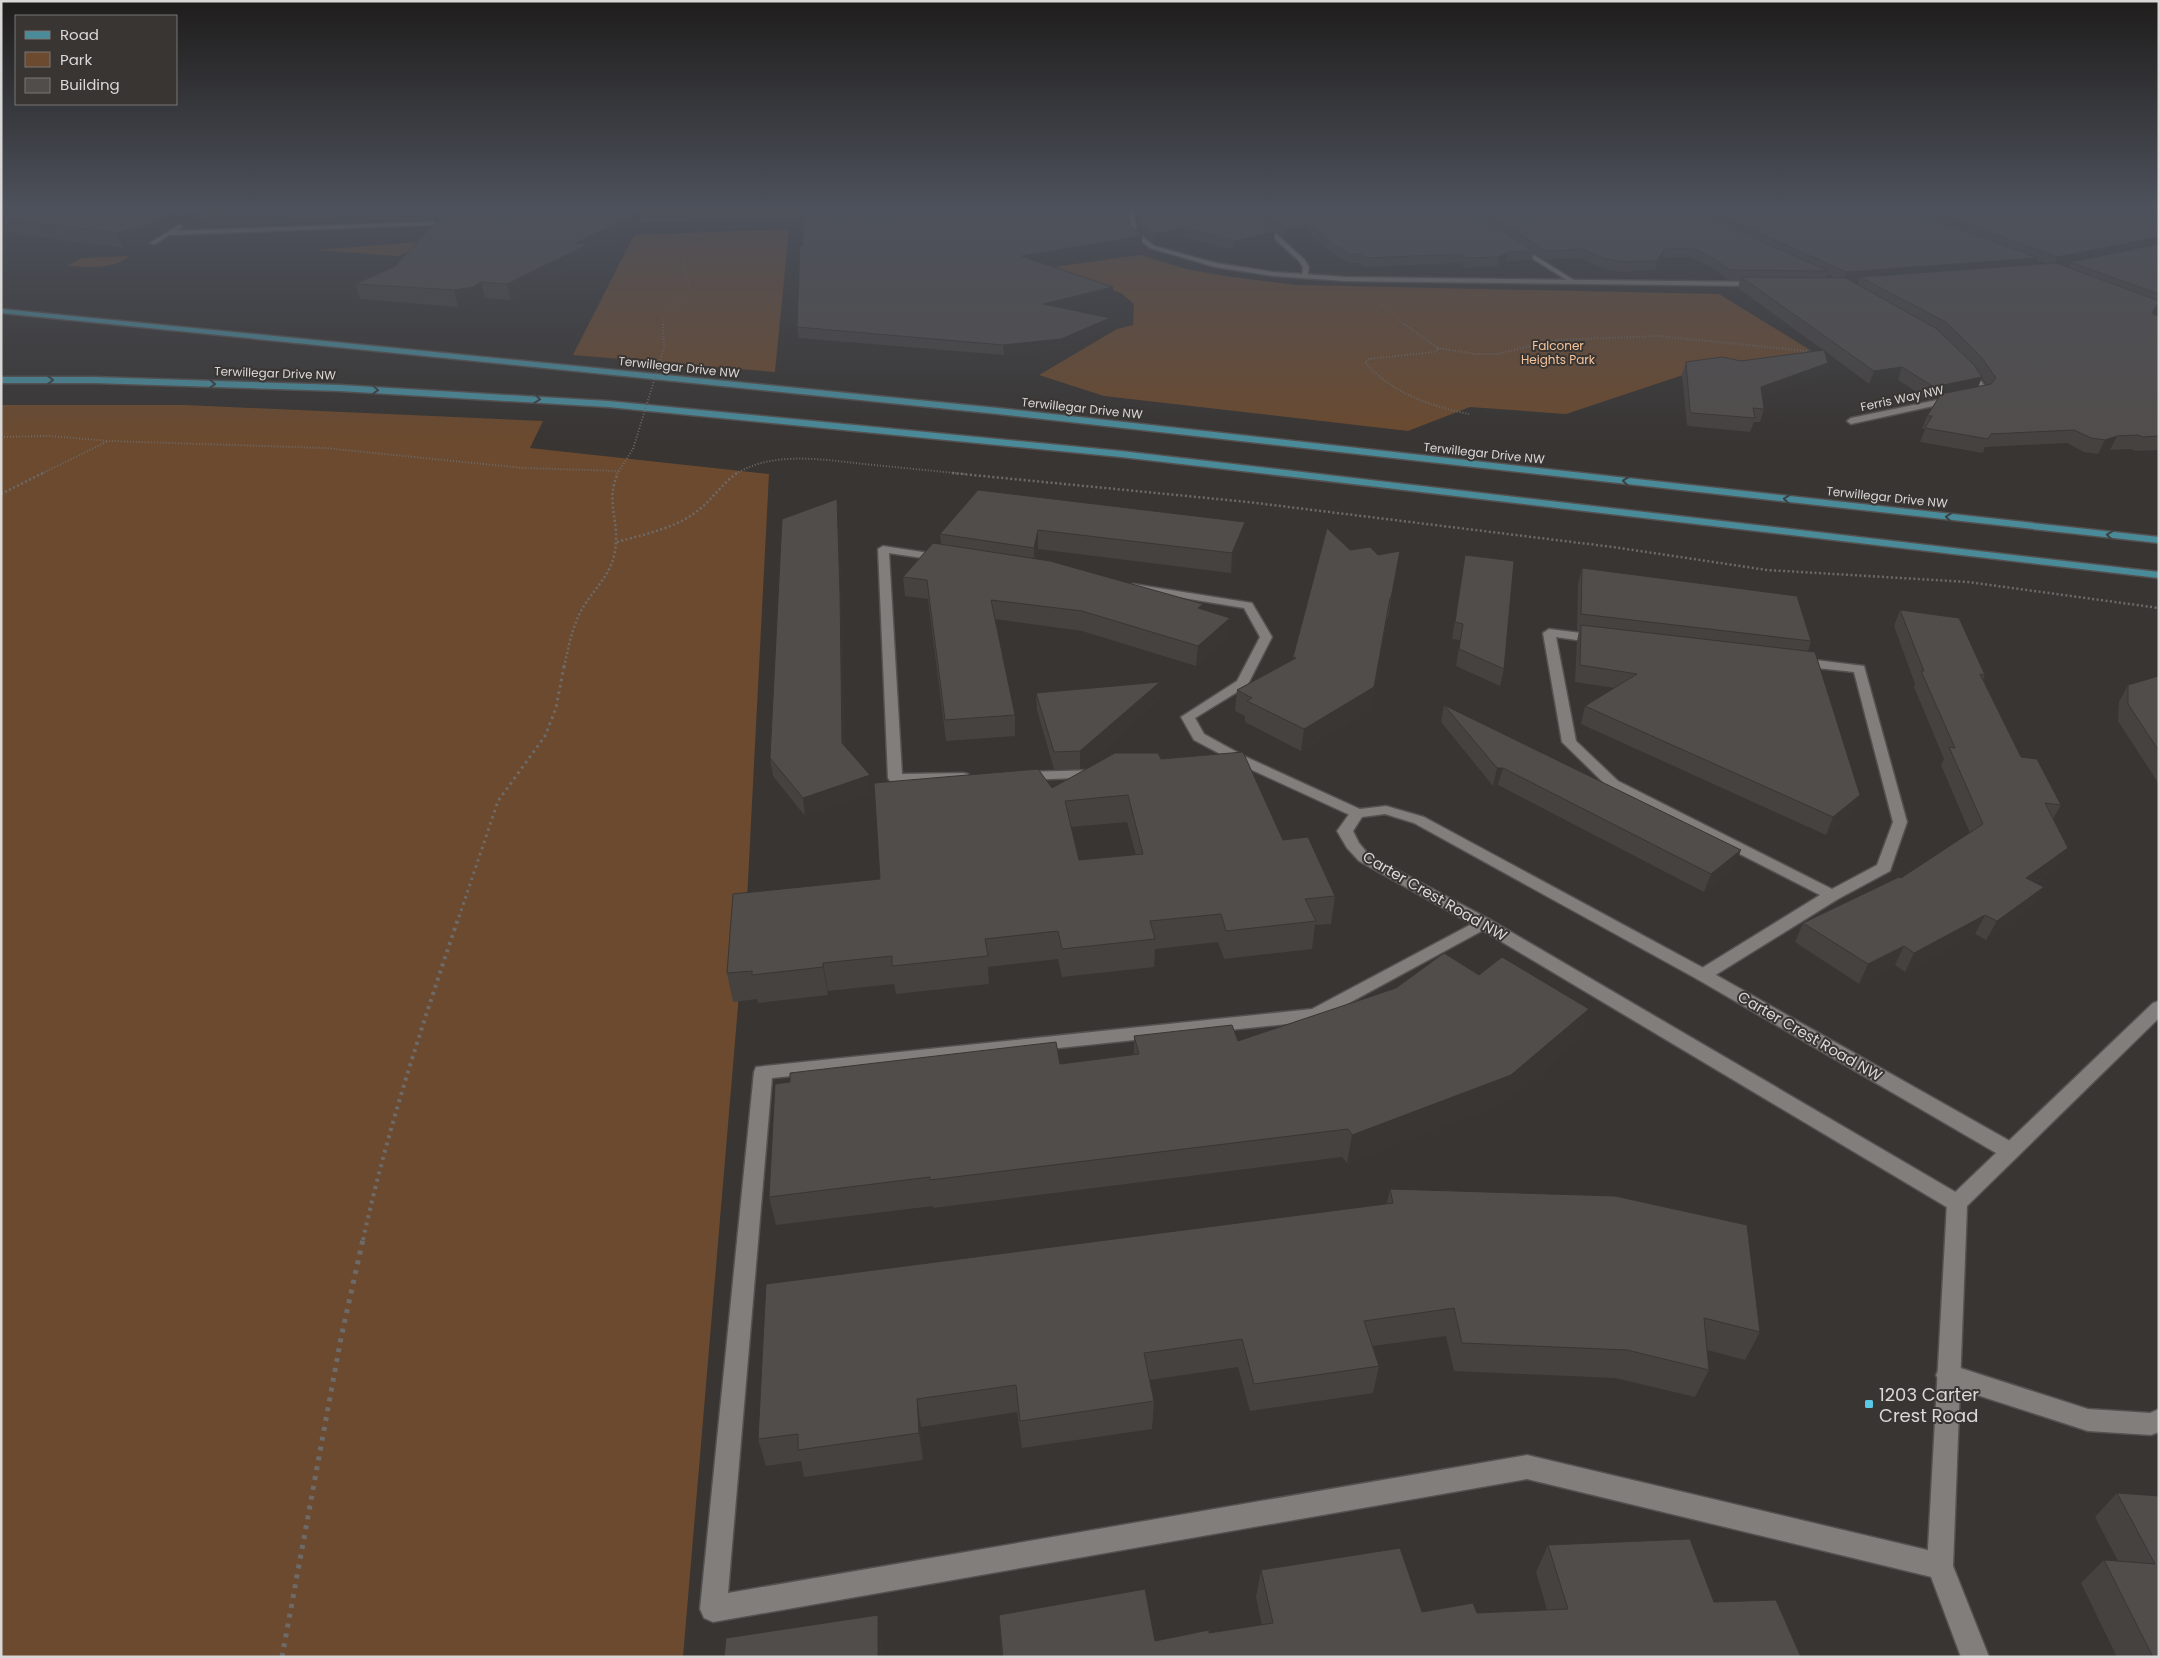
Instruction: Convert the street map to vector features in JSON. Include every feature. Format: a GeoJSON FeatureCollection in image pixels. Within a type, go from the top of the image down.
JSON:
{"type":"FeatureCollection","features":[{"type":"Feature","properties":{"kind":"main road","name":"Terwillegar Drive NW"},"geometry":{"type":"LineString","coordinates":[[1,311],[998,411],[2159,540]]}},
{"type":"Feature","properties":{"kind":"main road","name":"Terwillegar Drive NW"},"geometry":{"type":"LineString","coordinates":[[1,380],[94,380],[340,388],[618,405],[1121,454],[2159,575]]}},
{"type":"Feature","properties":{"kind":"street","name":"Ferris Way NW"},"geometry":{"type":"LineString","coordinates":[[1851,420],[1985,392],[1974,374],[1961,362]]}},
{"type":"Feature","properties":{"kind":"street"},"geometry":{"type":"LineString","coordinates":[[952,560],[883,549],[895,778],[973,777]]}},
{"type":"Feature","properties":{"kind":"street"},"geometry":{"type":"LineString","coordinates":[[1120,585],[1248,605],[1266,637],[1242,683],[1188,717],[1199,737],[1240,759],[1356,813]]}},
{"type":"Feature","properties":{"kind":"street"},"geometry":{"type":"LineString","coordinates":[[1607,640],[1549,633],[1569,742],[1613,784],[1832,895]]}},
{"type":"Feature","properties":{"kind":"street"},"geometry":{"type":"LineString","coordinates":[[1703,975],[1832,895],[1884,868],[1900,822],[1860,669],[1782,660]]}},
{"type":"Feature","properties":{"kind":"street"},"geometry":{"type":"LineString","coordinates":[[1212,764],[1240,759]]}},
{"type":"Feature","properties":{"kind":"street"},"geometry":{"type":"LineString","coordinates":[[1012,776],[1108,774]]}},
{"type":"Feature","properties":{"kind":"street","name":"Carter Crest Road NW"},"geometry":{"type":"LineString","coordinates":[[1957,1203],[1482,923],[1364,858],[1352,845],[1345,831],[1356,813],[1386,810],[1419,820],[1703,975],[2010,1151]]}},
{"type":"Feature","properties":{"kind":"street"},"geometry":{"type":"LineString","coordinates":[[1482,923],[1316,1015],[763,1072],[713,1609],[1527,1467],[1940,1566]]}},
{"type":"Feature","properties":{"kind":"street"},"geometry":{"type":"LineString","coordinates":[[1975,1657],[1940,1566],[1957,1203],[2159,1007]]}},
{"type":"Feature","properties":{"kind":"street"},"geometry":{"type":"LineString","coordinates":[[1948,1375],[2088,1420],[2151,1424],[2159,1420]]}},
{"type":"Feature","properties":{"kind":"path"},"geometry":{"type":"LineString","coordinates":[[282,1657],[341,1338],[385,1150],[424,1021],[498,801],[544,736],[556,708],[572,634],[579,615],[605,575],[614,557],[617,528],[611,501],[612,486],[619,470],[634,449],[664,348],[663,319],[690,289],[689,286]]}},
{"type":"Feature","properties":{"kind":"path"},"geometry":{"type":"LineString","coordinates":[[1376,302],[1438,348],[1476,354],[1497,354],[1556,340],[1658,336],[1798,349],[1817,353]]}},
{"type":"Feature","properties":{"kind":"path"},"geometry":{"type":"LineString","coordinates":[[1438,348],[1434,352],[1377,358],[1364,362],[1373,372],[1395,387],[1442,409],[1469,414]]}},
{"type":"Feature","properties":{"kind":"path"},"geometry":{"type":"LineString","coordinates":[[1,437],[50,436],[109,441],[325,448],[458,463],[523,468],[619,470]]}},
{"type":"Feature","properties":{"kind":"path"},"geometry":{"type":"LineString","coordinates":[[1,494],[109,441]]}},
{"type":"Feature","properties":{"kind":"path"},"geometry":{"type":"LineString","coordinates":[[617,542],[662,529],[697,511],[729,478],[745,468],[780,460],[810,459],[1248,502],[1613,547],[1767,570],[1968,582],[2159,608]]}},
{"type":"Feature","properties":{"kind":"green space"},"geometry":{"type":"Polygon","coordinates":[[[608,286],[783,286],[775,372],[573,355],[608,286]]]}},
{"type":"Feature","properties":{"kind":"green space","name":"Falconer Heights Park"},"geometry":{"type":"Polygon","coordinates":[[[1098,286],[1361,286],[1719,294],[1810,350],[1772,364],[1692,372],[1566,414],[1470,407],[1408,431],[1104,396],[1039,375],[1117,329],[1133,325],[1134,304],[1121,293],[1098,286]]]}},
{"type":"Feature","properties":{"kind":"green space"},"geometry":{"type":"Polygon","coordinates":[[[1,405],[185,405],[543,421],[530,448],[769,474],[747,900],[683,1657],[1,1657],[1,405]]]}},
{"type":"Feature","properties":{"kind":"building"},"geometry":{"type":"Polygon","coordinates":[[[394,286],[474,286],[454,290],[394,286]]]}},
{"type":"Feature","properties":{"kind":"building"},"geometry":{"type":"Polygon","coordinates":[[[799,286],[1113,287],[1043,304],[1110,318],[1061,339],[1003,345],[797,327],[799,286]]]}},
{"type":"Feature","properties":{"kind":"building"},"geometry":{"type":"Polygon","coordinates":[[[1754,286],[1861,286],[1937,329],[1974,365],[1982,377],[1934,387],[1902,367],[1874,371],[1754,286]]]}},
{"type":"Feature","properties":{"kind":"building"},"geometry":{"type":"Polygon","coordinates":[[[1878,286],[2119,286],[2159,301],[2152,313],[2159,317],[2159,436],[2117,436],[2105,440],[2091,438],[2074,430],[1991,434],[1988,439],[1925,428],[1932,416],[1927,416],[1941,394],[1991,384],[1996,378],[1982,358],[1946,322],[1878,286]]]}},
{"type":"Feature","properties":{"kind":"building"},"geometry":{"type":"Polygon","coordinates":[[[2138,286],[2159,286],[2159,294],[2138,286]]]}},
{"type":"Feature","properties":{"kind":"building"},"geometry":{"type":"Polygon","coordinates":[[[1824,350],[1828,363],[1761,387],[1764,409],[1753,408],[1755,418],[1692,413],[1690,411],[1686,362],[1722,357],[1741,361],[1824,350]]]}},
{"type":"Feature","properties":{"kind":"building"},"geometry":{"type":"Polygon","coordinates":[[[978,490],[1245,522],[1232,553],[1038,530],[1034,548],[940,534],[978,490]]]}},
{"type":"Feature","properties":{"kind":"building"},"geometry":{"type":"Polygon","coordinates":[[[837,499],[842,743],[870,775],[803,798],[770,758],[782,519],[837,499]]]}},
{"type":"Feature","properties":{"kind":"building"},"geometry":{"type":"Polygon","coordinates":[[[1327,528],[1350,550],[1370,547],[1378,555],[1400,551],[1374,687],[1304,729],[1247,701],[1252,698],[1237,690],[1296,658],[1293,657],[1327,528]]]}},
{"type":"Feature","properties":{"kind":"building"},"geometry":{"type":"Polygon","coordinates":[[[933,543],[1050,561],[1203,604],[1198,608],[1230,618],[1198,646],[1082,611],[991,600],[1015,715],[945,720],[927,580],[903,577],[933,543]]]}},
{"type":"Feature","properties":{"kind":"building"},"geometry":{"type":"Polygon","coordinates":[[[1465,555],[1514,561],[1504,669],[1459,649],[1463,624],[1455,622],[1465,555]]]}},
{"type":"Feature","properties":{"kind":"building"},"geometry":{"type":"Polygon","coordinates":[[[1582,568],[1797,596],[1811,641],[1581,614],[1582,568]]]}},
{"type":"Feature","properties":{"kind":"building"},"geometry":{"type":"Polygon","coordinates":[[[1900,610],[1959,618],[1985,675],[1980,674],[2021,757],[2037,759],[2061,805],[2045,803],[2068,848],[2026,878],[2044,887],[1997,921],[1985,915],[1914,953],[1904,946],[1868,964],[1803,923],[1899,877],[1901,878],[1983,824],[1949,747],[1955,748],[1921,671],[1924,671],[1900,610]]]}},
{"type":"Feature","properties":{"kind":"building"},"geometry":{"type":"Polygon","coordinates":[[[1581,625],[1815,652],[1860,795],[1833,817],[1585,706],[1637,674],[1580,665],[1581,625]]]}},
{"type":"Feature","properties":{"kind":"building"},"geometry":{"type":"Polygon","coordinates":[[[2159,676],[2159,751],[2128,704],[2128,685],[2159,676]]]}},
{"type":"Feature","properties":{"kind":"building"},"geometry":{"type":"Polygon","coordinates":[[[1160,682],[1080,751],[1054,752],[1036,693],[1160,682]]]}},
{"type":"Feature","properties":{"kind":"building"},"geometry":{"type":"Polygon","coordinates":[[[1444,705],[1741,850],[1711,874],[1503,768],[1497,768],[1444,705]]]}},
{"type":"Feature","properties":{"kind":"building"},"geometry":{"type":"Polygon","coordinates":[[[1243,752],[1283,840],[1308,837],[1335,896],[1305,899],[1316,921],[1226,931],[1221,914],[1150,921],[1155,939],[1062,949],[1058,931],[985,939],[988,956],[892,966],[892,956],[823,963],[823,967],[752,975],[752,971],[727,973],[733,894],[880,879],[874,783],[1038,769],[1052,788],[1115,753],[1158,753],[1161,759],[1243,752]],[[1128,795],[1065,801],[1079,860],[1143,854],[1128,795]]]}},
{"type":"Feature","properties":{"kind":"building"},"geometry":{"type":"Polygon","coordinates":[[[1444,953],[1479,975],[1502,957],[1589,1009],[1511,1075],[1352,1135],[1348,1129],[930,1180],[930,1177],[769,1197],[775,1084],[790,1082],[790,1073],[1056,1042],[1060,1064],[1139,1054],[1134,1036],[1232,1025],[1238,1041],[1396,988],[1444,953]]]}},
{"type":"Feature","properties":{"kind":"building"},"geometry":{"type":"Polygon","coordinates":[[[1390,1189],[1615,1196],[1747,1225],[1760,1332],[1704,1318],[1709,1370],[1627,1350],[1462,1343],[1454,1308],[1364,1321],[1379,1366],[1254,1384],[1242,1339],[1144,1353],[1154,1401],[1020,1421],[1016,1385],[917,1399],[919,1433],[798,1450],[798,1434],[758,1439],[766,1284],[1393,1203],[1390,1189]]]}},
{"type":"Feature","properties":{"kind":"building"},"geometry":{"type":"Polygon","coordinates":[[[2117,1493],[2159,1496],[2159,1657],[2153,1657],[2104,1560],[2155,1564],[2117,1493]]]}},
{"type":"Feature","properties":{"kind":"building"},"geometry":{"type":"Polygon","coordinates":[[[1690,1539],[1714,1602],[1776,1600],[1801,1657],[1003,1657],[999,1615],[1145,1589],[1155,1641],[1209,1630],[1209,1633],[1273,1623],[1261,1570],[1400,1548],[1422,1612],[1473,1603],[1477,1613],[1568,1609],[1548,1545],[1690,1539]]]}},
{"type":"Feature","properties":{"kind":"building"},"geometry":{"type":"Polygon","coordinates":[[[878,1615],[878,1657],[724,1657],[726,1638],[878,1615]]]}},
{"type":"Feature","properties":{"kind":"place","name":"1203 Carter Crest Road"},"geometry":{"type":"Point","coordinates":[1869,1404]}}]}
